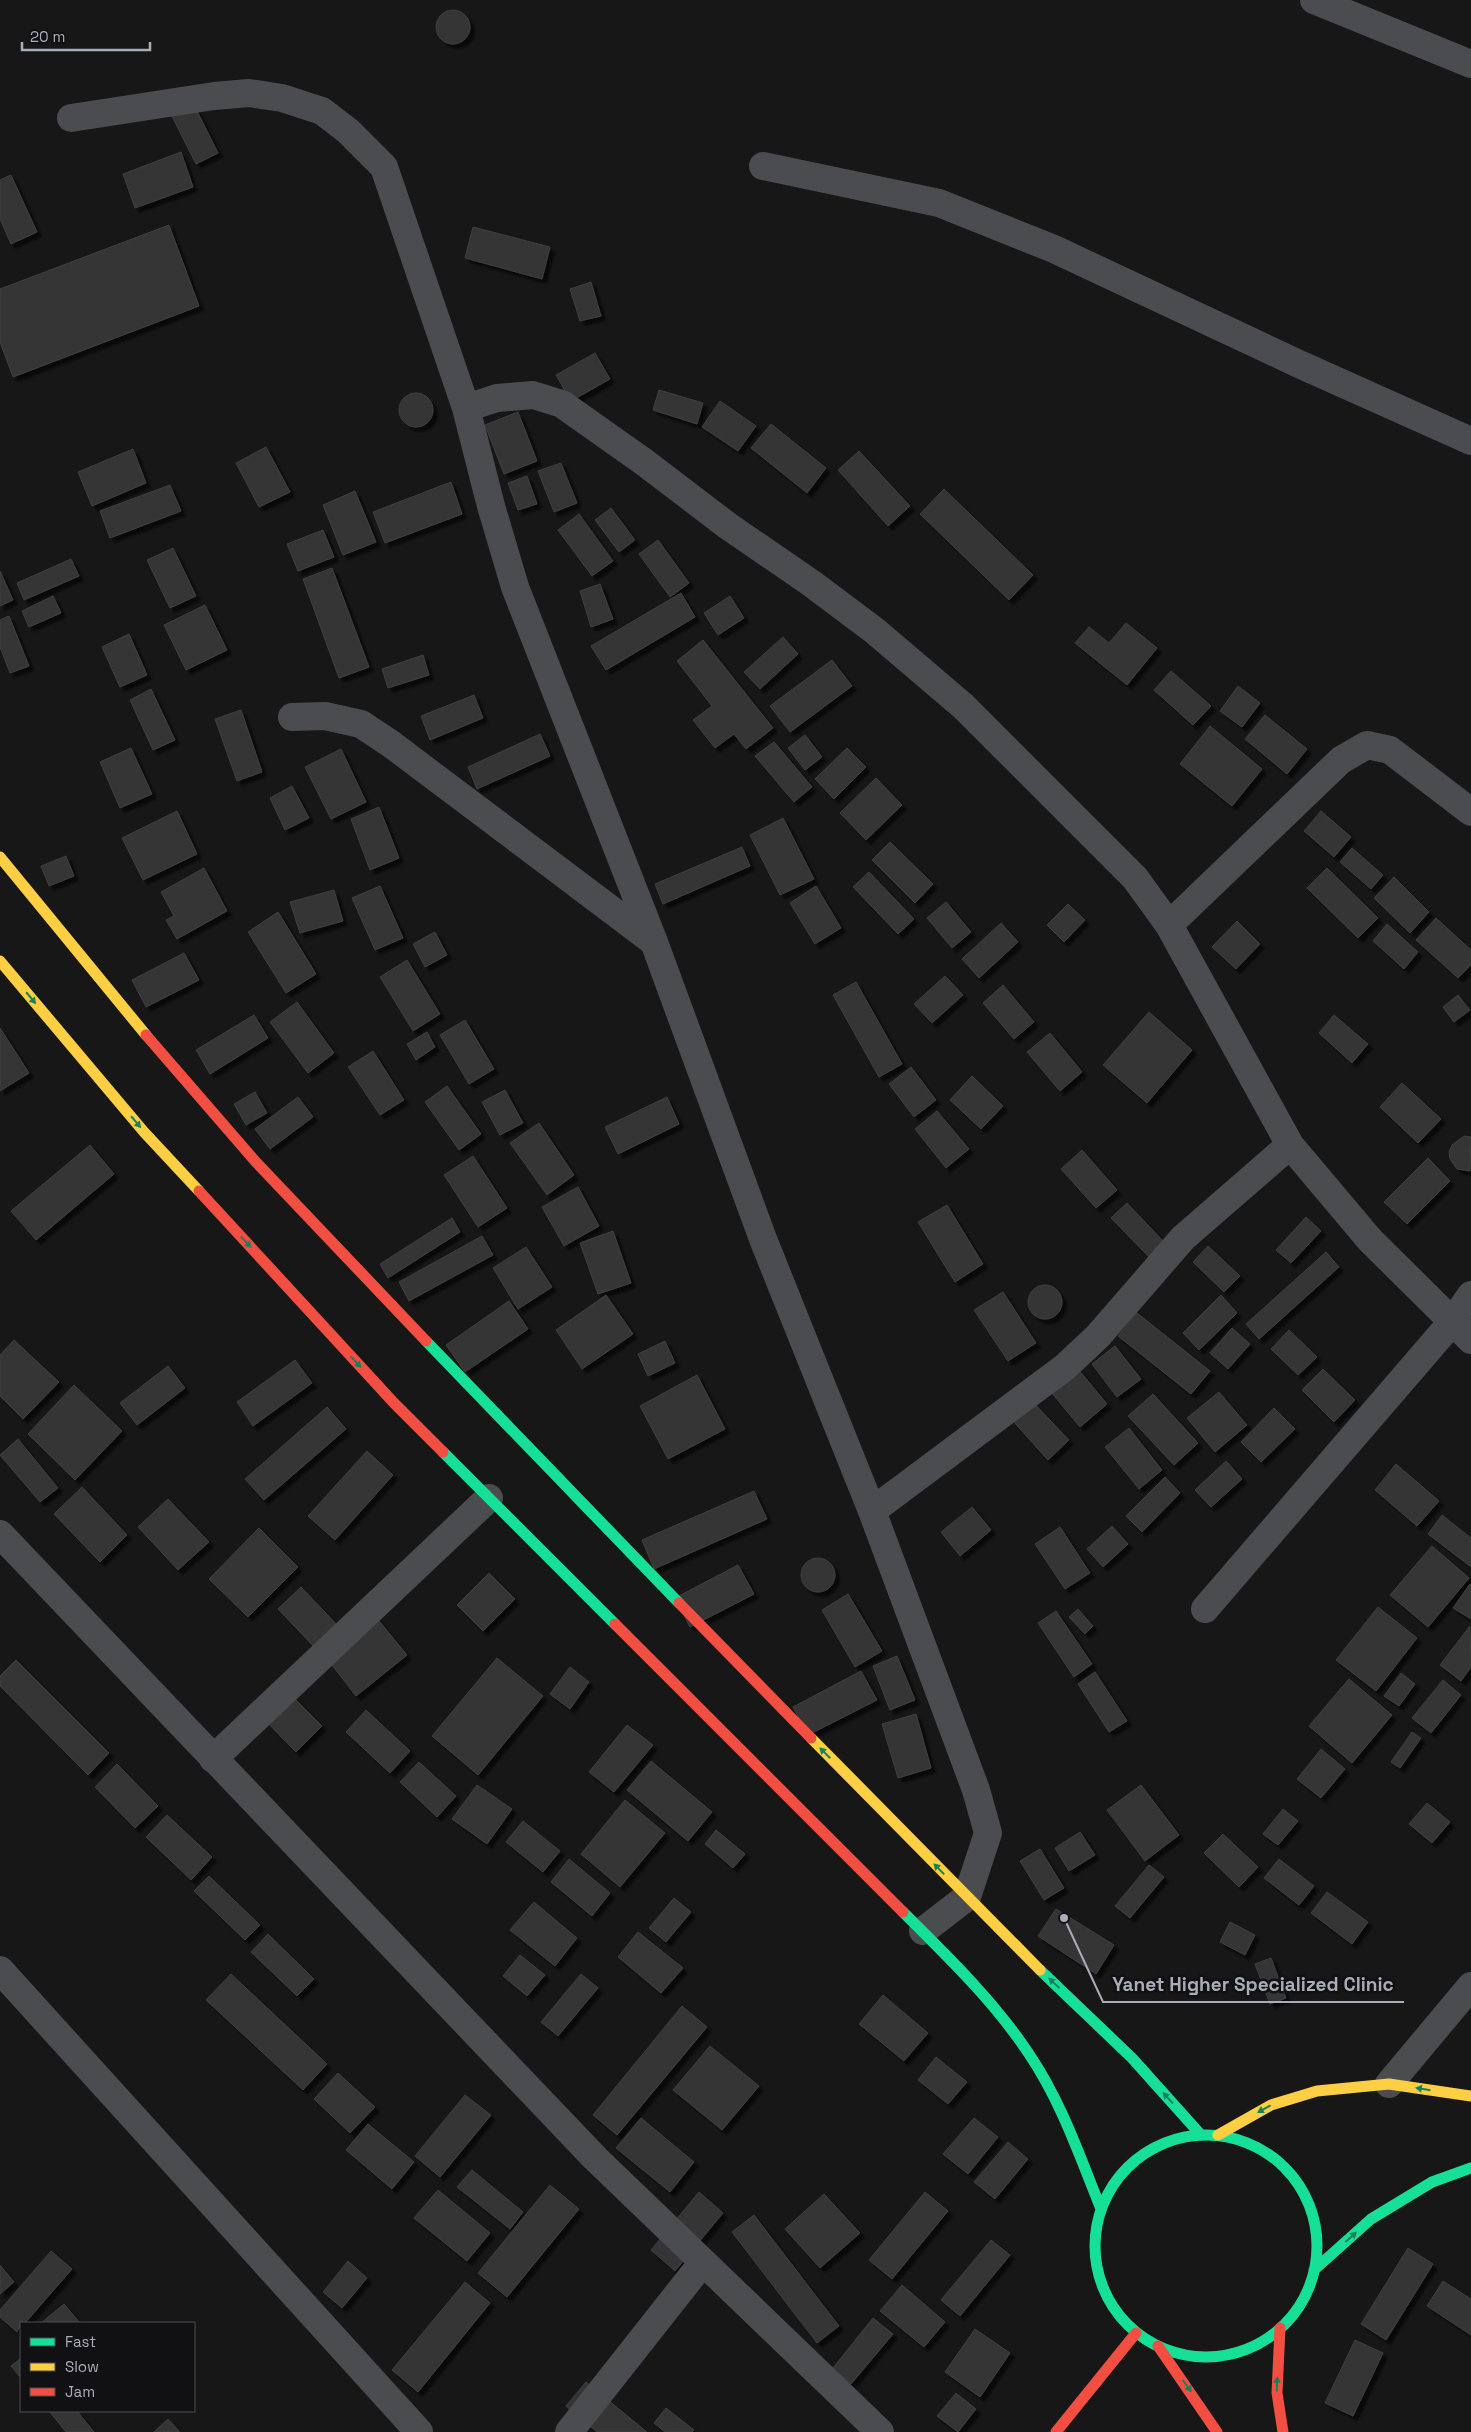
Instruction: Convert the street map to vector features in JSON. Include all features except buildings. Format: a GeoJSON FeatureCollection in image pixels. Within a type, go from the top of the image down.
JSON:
{"type":"FeatureCollection","features":[{"type":"Feature","properties":{"kind":"main road"},"geometry":{"type":"LineString","coordinates":[[0,857],[112,995],[255,1161],[590,1513],[967,1897],[1132,2058],[1201,2135]]}},
{"type":"Feature","properties":{"kind":"main road"},"geometry":{"type":"LineString","coordinates":[[0,961],[144,1132],[394,1403],[980,1988],[1030,2055],[1063,2117],[1101,2209]]}},
{"type":"Feature","properties":{"kind":"main road"},"geometry":{"type":"LineString","coordinates":[[1218,2135],[1271,2105],[1317,2091],[1389,2084],[1471,2096]]}},
{"type":"Feature","properties":{"kind":"main road"},"geometry":{"type":"LineString","coordinates":[[1201,2135],[1218,2135],[1248,2142],[1275,2159],[1296,2180],[1312,2216],[1317,2239],[1314,2270],[1307,2291],[1295,2311],[1280,2328],[1258,2343],[1234,2353],[1208,2357],[1182,2355],[1158,2346],[1136,2333],[1112,2308],[1099,2277],[1095,2242],[1101,2209],[1116,2180],[1140,2157],[1168,2141],[1201,2135]]}},
{"type":"Feature","properties":{"kind":"main road"},"geometry":{"type":"LineString","coordinates":[[1314,2270],[1371,2219],[1432,2182],[1471,2168]]}},
{"type":"Feature","properties":{"kind":"main road"},"geometry":{"type":"LineString","coordinates":[[1280,2328],[1277,2393],[1283,2432]]}},
{"type":"Feature","properties":{"kind":"main road"},"geometry":{"type":"LineString","coordinates":[[1056,2432],[1136,2333]]}},
{"type":"Feature","properties":{"kind":"main road"},"geometry":{"type":"LineString","coordinates":[[1158,2346],[1197,2400],[1216,2432]]}},
{"type":"Feature","properties":{"kind":"street"},"geometry":{"type":"LineString","coordinates":[[1314,0],[1471,64]]}},
{"type":"Feature","properties":{"kind":"street"},"geometry":{"type":"LineString","coordinates":[[71,118],[214,96],[249,93],[282,98],[322,111],[348,130],[384,167],[466,408],[491,506],[515,586],[654,942],[763,1239],[872,1511],[976,1790],[988,1833],[967,1897],[923,1932]]}},
{"type":"Feature","properties":{"kind":"street"},"geometry":{"type":"LineString","coordinates":[[763,166],[939,203],[1054,249],[1299,364],[1471,441]]}},
{"type":"Feature","properties":{"kind":"street"},"geometry":{"type":"LineString","coordinates":[[466,408],[497,398],[532,395],[562,404],[644,462],[728,526],[811,583],[874,632],[963,706],[1135,878],[1168,925],[1290,1146],[1370,1240],[1461,1331]]}},
{"type":"Feature","properties":{"kind":"street"},"geometry":{"type":"LineString","coordinates":[[292,718],[325,716],[361,724],[391,744],[654,942]]}},
{"type":"Feature","properties":{"kind":"street"},"geometry":{"type":"LineString","coordinates":[[1168,925],[1341,760],[1367,745],[1390,750],[1471,812]]}},
{"type":"Feature","properties":{"kind":"street"},"geometry":{"type":"LineString","coordinates":[[872,1511],[1065,1366],[1098,1336],[1183,1238],[1290,1146]]}},
{"type":"Feature","properties":{"kind":"street"},"geometry":{"type":"LineString","coordinates":[[1205,1609],[1461,1331],[1471,1296]]}},
{"type":"Feature","properties":{"kind":"street"},"geometry":{"type":"LineString","coordinates":[[213,1759],[489,1498]]}},
{"type":"Feature","properties":{"kind":"street"},"geometry":{"type":"LineString","coordinates":[[0,1534],[595,2158],[880,2432]]}},
{"type":"Feature","properties":{"kind":"street"},"geometry":{"type":"LineString","coordinates":[[0,1970],[419,2432]]}},
{"type":"Feature","properties":{"kind":"street"},"geometry":{"type":"LineString","coordinates":[[1389,2084],[1471,1986]]}},
{"type":"Feature","properties":{"kind":"street"},"geometry":{"type":"LineString","coordinates":[[569,2432],[703,2262]]}},
{"type":"Feature","properties":{"kind":"traffic: fast"},"geometry":{"type":"LineString","coordinates":[[426,1341],[679,1603]]}},
{"type":"Feature","properties":{"kind":"traffic: fast"},"geometry":{"type":"LineString","coordinates":[[443,1452],[615,1624]]}},
{"type":"Feature","properties":{"kind":"traffic: fast"},"geometry":{"type":"LineString","coordinates":[[903,1912],[986,1998],[1029,2054],[1060,2110],[1101,2209]]}},
{"type":"Feature","properties":{"kind":"traffic: fast"},"geometry":{"type":"LineString","coordinates":[[1040,1970],[1132,2058],[1201,2135]]}},
{"type":"Feature","properties":{"kind":"traffic: fast"},"geometry":{"type":"LineString","coordinates":[[1206,2135],[1238,2140],[1248,2144],[1267,2154],[1284,2168],[1298,2185],[1308,2204],[1312,2214],[1317,2246],[1312,2278],[1308,2288],[1298,2307],[1284,2324],[1267,2338],[1248,2348],[1238,2352],[1206,2357],[1174,2352],[1164,2348],[1145,2338],[1128,2324],[1114,2307],[1104,2288],[1100,2278],[1095,2246],[1100,2214],[1104,2204],[1114,2185],[1128,2168],[1145,2154],[1164,2144],[1174,2140],[1206,2135]]}},
{"type":"Feature","properties":{"kind":"traffic: fast"},"geometry":{"type":"LineString","coordinates":[[1314,2270],[1371,2219],[1432,2182],[1471,2168]]}},
{"type":"Feature","properties":{"kind":"traffic: slow"},"geometry":{"type":"LineString","coordinates":[[0,857],[146,1035]]}},
{"type":"Feature","properties":{"kind":"traffic: slow"},"geometry":{"type":"LineString","coordinates":[[0,961],[144,1132],[199,1191]]}},
{"type":"Feature","properties":{"kind":"traffic: slow"},"geometry":{"type":"LineString","coordinates":[[811,1738],[1040,1970]]}},
{"type":"Feature","properties":{"kind":"traffic: slow"},"geometry":{"type":"LineString","coordinates":[[1218,2135],[1271,2105],[1317,2091],[1389,2084],[1471,2096]]}},
{"type":"Feature","properties":{"kind":"traffic: jam"},"geometry":{"type":"LineString","coordinates":[[146,1035],[255,1161],[426,1341]]}},
{"type":"Feature","properties":{"kind":"traffic: jam"},"geometry":{"type":"LineString","coordinates":[[199,1191],[394,1403],[443,1452]]}},
{"type":"Feature","properties":{"kind":"traffic: jam"},"geometry":{"type":"LineString","coordinates":[[679,1603],[811,1738]]}},
{"type":"Feature","properties":{"kind":"traffic: jam"},"geometry":{"type":"LineString","coordinates":[[615,1624],[903,1912]]}},
{"type":"Feature","properties":{"kind":"traffic: jam"},"geometry":{"type":"LineString","coordinates":[[1280,2328],[1277,2393],[1283,2432]]}},
{"type":"Feature","properties":{"kind":"traffic: jam"},"geometry":{"type":"LineString","coordinates":[[1056,2432],[1136,2333]]}},
{"type":"Feature","properties":{"kind":"traffic: jam"},"geometry":{"type":"LineString","coordinates":[[1158,2346],[1217,2432]]}},
{"type":"Feature","properties":{"kind":"place","name":"Yanet Higher Specialized Clinic"},"geometry":{"type":"Point","coordinates":[1064,1918]}}]}
